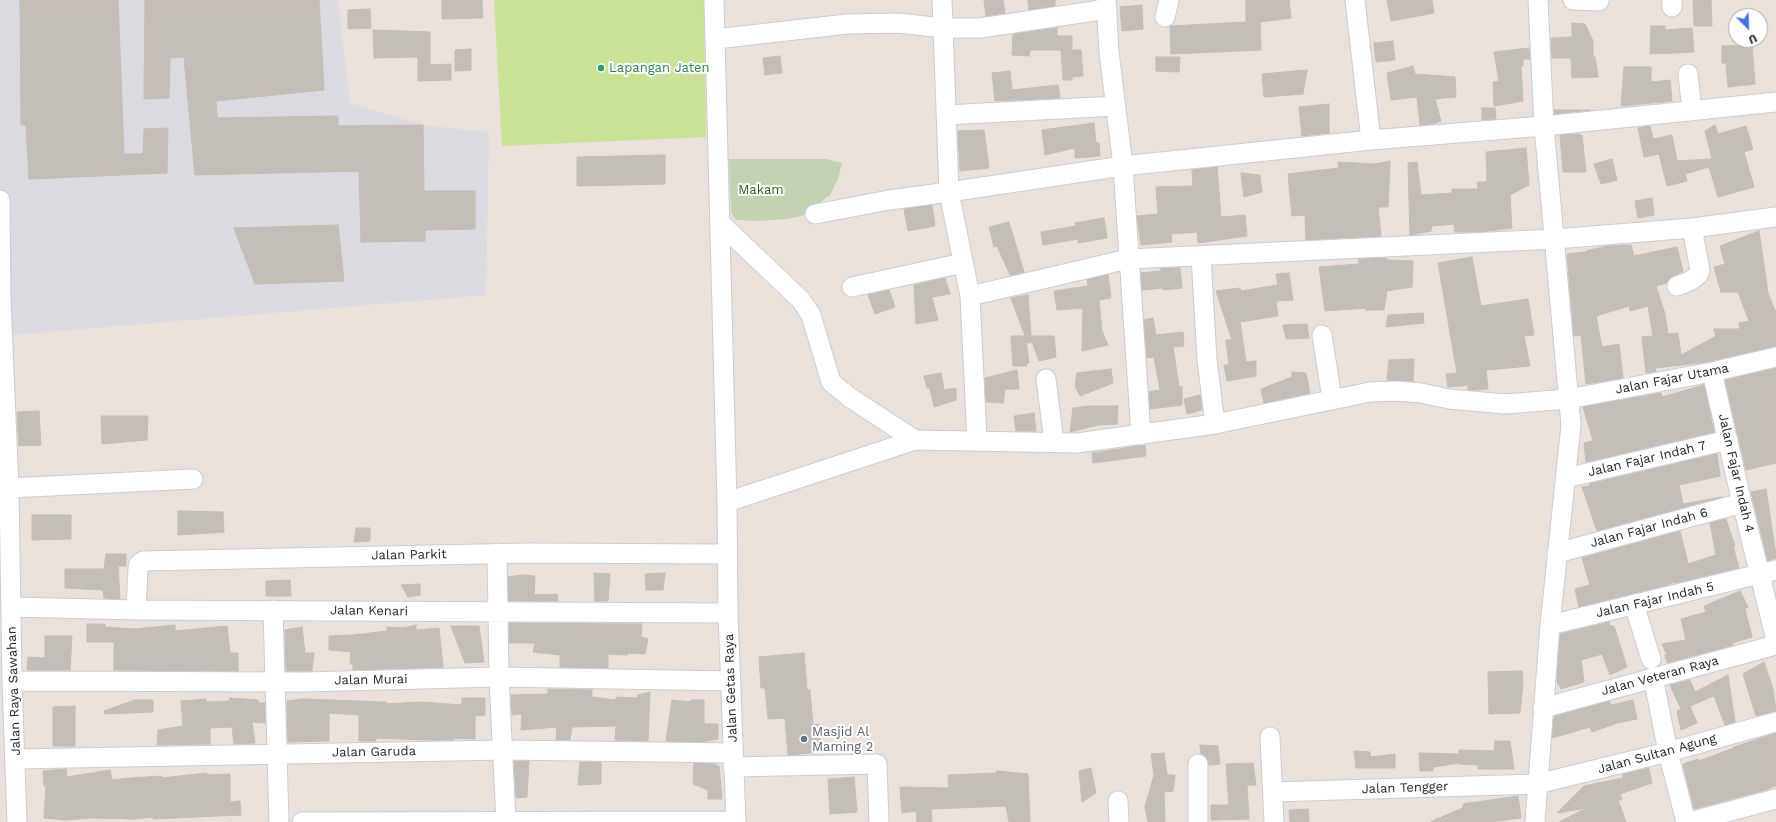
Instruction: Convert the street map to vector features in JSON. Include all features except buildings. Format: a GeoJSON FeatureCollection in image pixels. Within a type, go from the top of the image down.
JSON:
{"type":"FeatureCollection","features":[{"type":"Feature","properties":{"kind":"street","name":"Jalan Getas Raya"},"geometry":{"type":"LineString","coordinates":[[714,0],[728,502],[728,612],[736,821]]}},
{"type":"Feature","properties":{"kind":"street"},"geometry":{"type":"LineString","coordinates":[[942,0],[949,192],[970,296],[977,440]]}},
{"type":"Feature","properties":{"kind":"street"},"geometry":{"type":"LineString","coordinates":[[1356,0],[1371,140]]}},
{"type":"Feature","properties":{"kind":"street"},"geometry":{"type":"LineString","coordinates":[[1535,822],[1550,625],[1571,425],[1544,126],[1538,0]]}},
{"type":"Feature","properties":{"kind":"street"},"geometry":{"type":"LineString","coordinates":[[1573,0],[1599,1]]}},
{"type":"Feature","properties":{"kind":"street"},"geometry":{"type":"LineString","coordinates":[[716,39],[847,24],[898,23],[943,28],[980,28],[1106,5],[1109,52],[1123,166],[1128,259],[1141,435]]}},
{"type":"Feature","properties":{"kind":"street"},"geometry":{"type":"LineString","coordinates":[[1688,74],[1692,111]]}},
{"type":"Feature","properties":{"kind":"street"},"geometry":{"type":"LineString","coordinates":[[815,214],[889,200],[1123,166],[1371,140],[1544,126],[1776,102]]}},
{"type":"Feature","properties":{"kind":"street"},"geometry":{"type":"LineString","coordinates":[[946,115],[1116,106]]}},
{"type":"Feature","properties":{"kind":"street","name":"Jalan Raya Sawahan"},"geometry":{"type":"LineString","coordinates":[[0,200],[17,822]]}},
{"type":"Feature","properties":{"kind":"street"},"geometry":{"type":"LineString","coordinates":[[970,296],[1128,259],[1555,238],[1692,228],[1776,218]]}},
{"type":"Feature","properties":{"kind":"street"},"geometry":{"type":"LineString","coordinates":[[721,224],[802,300],[811,315],[831,382],[849,397],[916,440]]}},
{"type":"Feature","properties":{"kind":"street"},"geometry":{"type":"LineString","coordinates":[[1677,286],[1690,281],[1698,275],[1700,270],[1692,228]]}},
{"type":"Feature","properties":{"kind":"street"},"geometry":{"type":"LineString","coordinates":[[1201,256],[1207,360],[1215,424]]}},
{"type":"Feature","properties":{"kind":"street"},"geometry":{"type":"LineString","coordinates":[[852,287],[963,263]]}},
{"type":"Feature","properties":{"kind":"street"},"geometry":{"type":"LineString","coordinates":[[1322,335],[1332,399]]}},
{"type":"Feature","properties":{"kind":"street","name":"Jalan Fajar Utama"},"geometry":{"type":"LineString","coordinates":[[916,440],[977,440],[1029,443],[1077,442],[1141,435],[1215,424],[1370,392],[1396,391],[1421,393],[1449,400],[1505,404],[1568,399],[1712,372],[1776,357]]}},
{"type":"Feature","properties":{"kind":"street","name":"Jalan Fajar Indah 4"},"geometry":{"type":"LineString","coordinates":[[1712,372],[1742,503],[1768,572],[1776,640]]}},
{"type":"Feature","properties":{"kind":"street"},"geometry":{"type":"LineString","coordinates":[[1046,380],[1054,442]]}},
{"type":"Feature","properties":{"kind":"street"},"geometry":{"type":"LineString","coordinates":[[728,502],[916,440]]}},
{"type":"Feature","properties":{"kind":"street","name":"Jalan Fajar Indah 7"},"geometry":{"type":"LineString","coordinates":[[1566,478],[1728,440]]}},
{"type":"Feature","properties":{"kind":"street"},"geometry":{"type":"LineString","coordinates":[[9,488],[193,480]]}},
{"type":"Feature","properties":{"kind":"street","name":"Jalan Fajar Indah 6"},"geometry":{"type":"LineString","coordinates":[[1557,553],[1742,503]]}},
{"type":"Feature","properties":{"kind":"street"},"geometry":{"type":"LineString","coordinates":[[497,553],[506,821]]}},
{"type":"Feature","properties":{"kind":"street","name":"Jalan Parkit"},"geometry":{"type":"LineString","coordinates":[[136,610],[138,568],[139,564],[144,561],[497,553],[727,554]]}},
{"type":"Feature","properties":{"kind":"street","name":"Jalan Fajar Indah 5"},"geometry":{"type":"LineString","coordinates":[[1550,625],[1768,572]]}},
{"type":"Feature","properties":{"kind":"street"},"geometry":{"type":"LineString","coordinates":[[1634,604],[1652,668],[1668,752],[1688,822],[1776,799]]}},
{"type":"Feature","properties":{"kind":"street","name":"Jalan Kenari"},"geometry":{"type":"LineString","coordinates":[[11,607],[136,610],[498,613],[728,612]]}},
{"type":"Feature","properties":{"kind":"street"},"geometry":{"type":"LineString","coordinates":[[273,610],[279,822]]}},
{"type":"Feature","properties":{"kind":"street","name":"Jalan Veteran Raya"},"geometry":{"type":"LineString","coordinates":[[1544,708],[1652,668],[1776,645]]}},
{"type":"Feature","properties":{"kind":"street","name":"Jalan Murai"},"geometry":{"type":"LineString","coordinates":[[12,681],[275,682],[500,677],[731,680]]}},
{"type":"Feature","properties":{"kind":"street","name":"Jalan Sultan Agung"},"geometry":{"type":"LineString","coordinates":[[1537,784],[1668,752],[1776,722]]}},
{"type":"Feature","properties":{"kind":"street"},"geometry":{"type":"LineString","coordinates":[[1270,737],[1274,822]]}},
{"type":"Feature","properties":{"kind":"street","name":"Jalan Garuda"},"geometry":{"type":"LineString","coordinates":[[16,760],[504,750],[733,760],[877,764],[879,822]]}},
{"type":"Feature","properties":{"kind":"street"},"geometry":{"type":"LineString","coordinates":[[1198,764],[1198,822]]}},
{"type":"Feature","properties":{"kind":"street","name":"Jalan Tengger"},"geometry":{"type":"LineString","coordinates":[[1273,792],[1537,784]]}},
{"type":"Feature","properties":{"kind":"street"},"geometry":{"type":"LineString","coordinates":[[1118,801],[1119,822]]}},
{"type":"Feature","properties":{"kind":"street"},"geometry":{"type":"LineString","coordinates":[[302,822],[736,821]]}},
{"type":"Feature","properties":{"kind":"shaded area"},"geometry":{"type":"Polygon","coordinates":[[[0,0],[338,0],[350,103],[423,125],[489,132],[486,295],[0,336],[0,0]]]}},
{"type":"Feature","properties":{"kind":"green space","name":"Lapangan Jaten"},"geometry":{"type":"Polygon","coordinates":[[[494,0],[704,0],[706,137],[502,146],[494,0]]]}},
{"type":"Feature","properties":{"kind":"green space","name":"Makam"},"geometry":{"type":"Polygon","coordinates":[[[729,159],[826,159],[842,163],[838,179],[830,195],[802,216],[758,221],[736,220],[731,212],[729,159]]]}},
{"type":"Feature","properties":{"kind":"place","name":"Lapangan Jaten"},"geometry":{"type":"Point","coordinates":[601,68]}},
{"type":"Feature","properties":{"kind":"place","name":"Masjid Al Maming 2"},"geometry":{"type":"Point","coordinates":[804,739]}}]}
